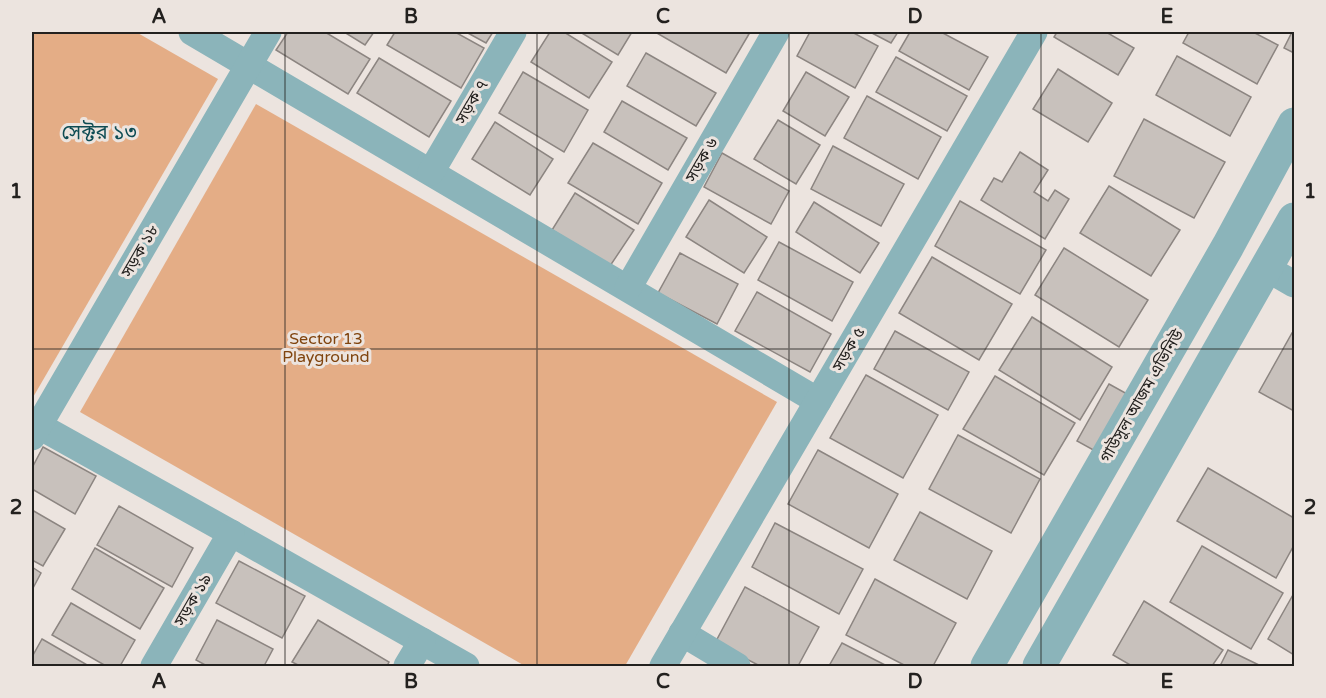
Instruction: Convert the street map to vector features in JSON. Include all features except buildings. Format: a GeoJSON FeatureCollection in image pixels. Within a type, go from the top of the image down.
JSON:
{"type":"FeatureCollection","features":[{"type":"Feature","properties":{"kind":"street"},"geometry":{"type":"LineString","coordinates":[[192,32],[818,401]]}},
{"type":"Feature","properties":{"kind":"street","name":"সড়ক ১৮"},"geometry":{"type":"LineString","coordinates":[[34,428],[268,32]]}},
{"type":"Feature","properties":{"kind":"street","name":"সড়ক ৭"},"geometry":{"type":"LineString","coordinates":[[431,172],[513,32]]}},
{"type":"Feature","properties":{"kind":"street","name":"সড়ক ৬"},"geometry":{"type":"LineString","coordinates":[[628,288],[776,32]]}},
{"type":"Feature","properties":{"kind":"street","name":"সড়ক ৫"},"geometry":{"type":"LineString","coordinates":[[663,666],[1034,32]]}},
{"type":"Feature","properties":{"kind":"street","name":"গাউসুল আজম এভিনিউ"},"geometry":{"type":"LineString","coordinates":[[987,666],[1228,246],[1294,124]]}},
{"type":"Feature","properties":{"kind":"street"},"geometry":{"type":"LineString","coordinates":[[1039,666],[1294,219]]}},
{"type":"Feature","properties":{"kind":"street"},"geometry":{"type":"LineString","coordinates":[[1266,268],[1294,284]]}},
{"type":"Feature","properties":{"kind":"street"},"geometry":{"type":"LineString","coordinates":[[34,428],[231,533],[465,666]]}},
{"type":"Feature","properties":{"kind":"street","name":"সড়ক ১৯"},"geometry":{"type":"LineString","coordinates":[[154,666],[231,533]]}},
{"type":"Feature","properties":{"kind":"street"},"geometry":{"type":"LineString","coordinates":[[682,633],[737,666]]}},
{"type":"Feature","properties":{"kind":"street"},"geometry":{"type":"LineString","coordinates":[[407,666],[422,641]]}},
{"type":"Feature","properties":{"kind":"green space"},"geometry":{"type":"Polygon","coordinates":[[[32,32],[136,32],[218,79],[32,399],[32,32]]]}},
{"type":"Feature","properties":{"kind":"green space","name":"Sector 13 Playground"},"geometry":{"type":"Polygon","coordinates":[[[256,104],[777,402],[625,666],[525,666],[80,412],[256,104]]]}},
{"type":"Feature","properties":{"kind":"district","name":"সেক্টর ১৩"},"geometry":{"type":"Point","coordinates":[99,133]}}]}
